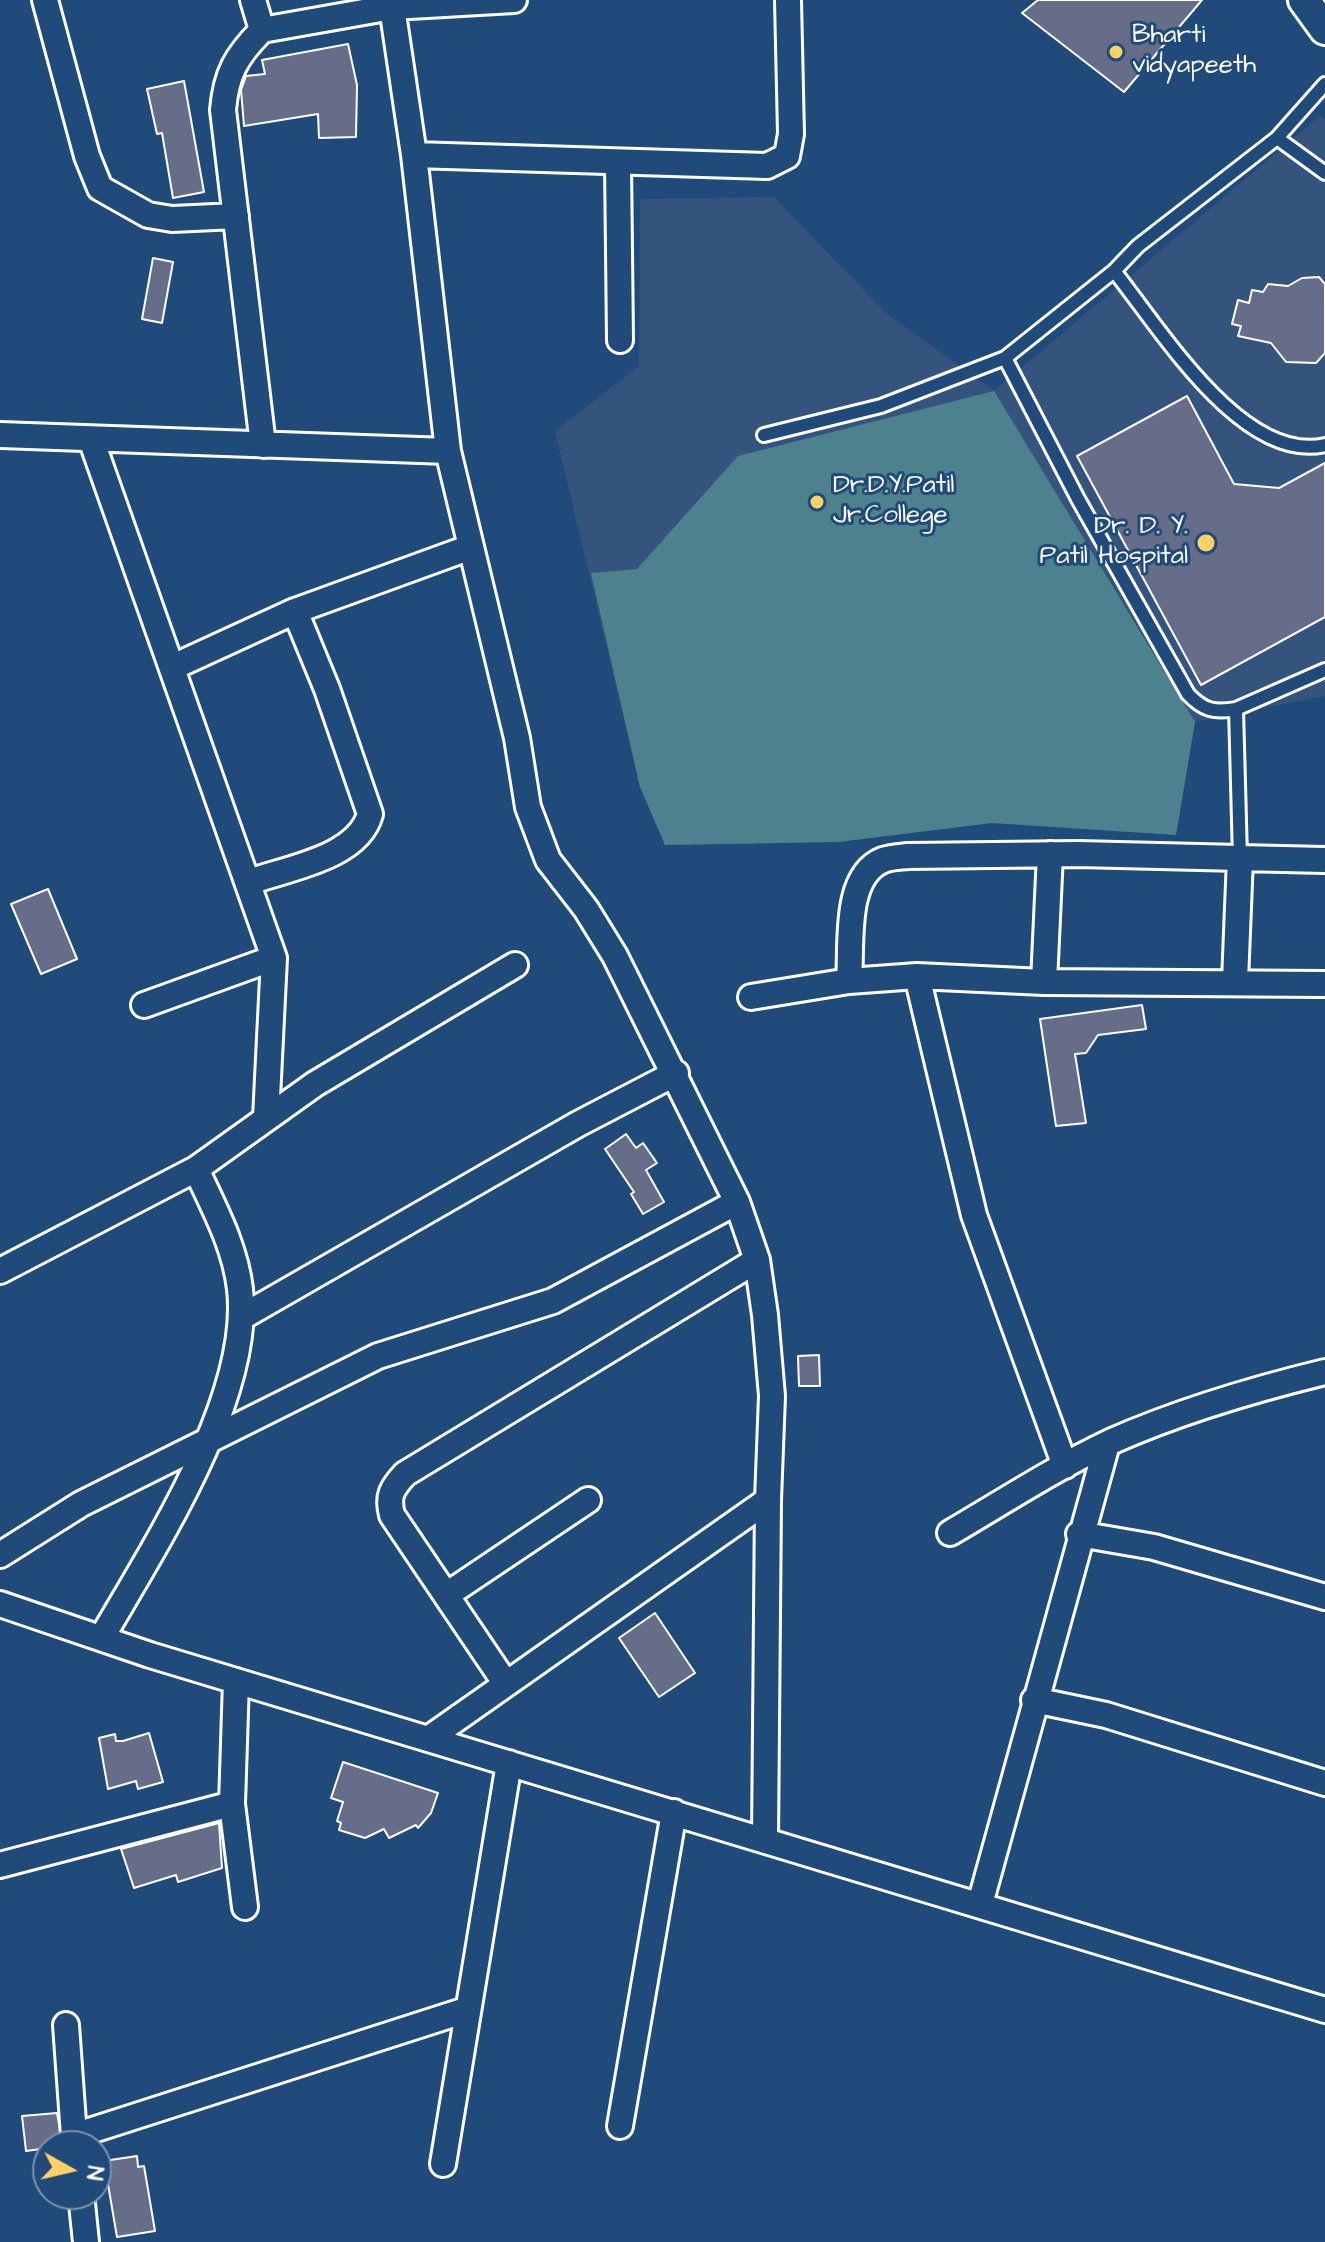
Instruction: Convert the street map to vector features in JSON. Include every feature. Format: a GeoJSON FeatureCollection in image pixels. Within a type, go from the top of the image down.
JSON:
{"type":"FeatureCollection","features":[{"type":"Feature","properties":{"kind":"street"},"geometry":{"type":"LineString","coordinates":[[45,0],[87,156],[100,188],[148,215],[172,219],[236,216]]}},
{"type":"Feature","properties":{"kind":"street"},"geometry":{"type":"LineString","coordinates":[[253,0],[262,30]]}},
{"type":"Feature","properties":{"kind":"street"},"geometry":{"type":"LineString","coordinates":[[263,445],[223,110],[226,82],[236,55],[262,30],[392,4],[514,0]]}},
{"type":"Feature","properties":{"kind":"street"},"geometry":{"type":"LineString","coordinates":[[414,155],[767,166],[787,156],[791,134],[788,0]]}},
{"type":"Feature","properties":{"kind":"street"},"geometry":{"type":"LineString","coordinates":[[1304,0],[1325,29]]}},
{"type":"Feature","properties":{"kind":"street"},"geometry":{"type":"LineString","coordinates":[[392,4],[414,155],[448,451],[517,738],[528,807],[548,860],[586,909],[615,956],[676,1073],[737,1202],[757,1260],[772,1396],[765,1840]]}},
{"type":"Feature","properties":{"kind":"street"},"geometry":{"type":"LineString","coordinates":[[618,163],[620,340]]}},
{"type":"Feature","properties":{"kind":"street"},"geometry":{"type":"LineString","coordinates":[[0,435],[448,451]]}},
{"type":"Feature","properties":{"kind":"street"},"geometry":{"type":"LineString","coordinates":[[91,439],[274,958],[266,1118]]}},
{"type":"Feature","properties":{"kind":"street"},"geometry":{"type":"LineString","coordinates":[[173,667],[295,611],[471,547]]}},
{"type":"Feature","properties":{"kind":"street"},"geometry":{"type":"LineString","coordinates":[[249,882],[344,848],[366,831],[370,814],[327,689],[295,611]]}},
{"type":"Feature","properties":{"kind":"street"},"geometry":{"type":"LineString","coordinates":[[1044,982],[1050,854]]}},
{"type":"Feature","properties":{"kind":"street"},"geometry":{"type":"LineString","coordinates":[[849,981],[858,885],[870,868],[884,860],[908,856],[1050,854],[1325,860]]}},
{"type":"Feature","properties":{"kind":"street"},"geometry":{"type":"LineString","coordinates":[[1235,981],[1240,858]]}},
{"type":"Feature","properties":{"kind":"street"},"geometry":{"type":"LineString","coordinates":[[144,1005],[274,958]]}},
{"type":"Feature","properties":{"kind":"street"},"geometry":{"type":"LineString","coordinates":[[0,1271],[196,1169],[315,1084],[515,965]]}},
{"type":"Feature","properties":{"kind":"street"},"geometry":{"type":"LineString","coordinates":[[917,976],[974,1215],[1065,1466]]}},
{"type":"Feature","properties":{"kind":"street"},"geometry":{"type":"LineString","coordinates":[[751,997],[849,981],[917,976],[1044,982],[1325,984]]}},
{"type":"Feature","properties":{"kind":"street"},"geometry":{"type":"LineString","coordinates":[[242,1317],[578,1124],[676,1073]]}},
{"type":"Feature","properties":{"kind":"street"},"geometry":{"type":"LineString","coordinates":[[102,1637],[163,1531],[206,1444],[219,1413],[242,1317],[237,1269],[228,1236],[196,1169]]}},
{"type":"Feature","properties":{"kind":"street"},"geometry":{"type":"LineString","coordinates":[[0,1555],[81,1504],[378,1356],[553,1301],[737,1202]]}},
{"type":"Feature","properties":{"kind":"street"},"geometry":{"type":"LineString","coordinates":[[506,1684],[392,1515],[388,1500],[393,1486],[405,1474],[757,1260]]}},
{"type":"Feature","properties":{"kind":"street"},"geometry":{"type":"LineString","coordinates":[[950,1533],[1107,1444],[1233,1394],[1325,1372]]}},
{"type":"Feature","properties":{"kind":"street"},"geometry":{"type":"LineString","coordinates":[[980,1904],[1079,1534],[1107,1444]]}},
{"type":"Feature","properties":{"kind":"street"},"geometry":{"type":"LineString","coordinates":[[448,1594],[588,1500]]}},
{"type":"Feature","properties":{"kind":"street"},"geometry":{"type":"LineString","coordinates":[[428,1739],[768,1500]]}},
{"type":"Feature","properties":{"kind":"street"},"geometry":{"type":"LineString","coordinates":[[1079,1534],[1154,1547],[1325,1597]]}},
{"type":"Feature","properties":{"kind":"street"},"geometry":{"type":"LineString","coordinates":[[0,1604],[236,1681],[1325,2010]]}},
{"type":"Feature","properties":{"kind":"street"},"geometry":{"type":"LineString","coordinates":[[236,1681],[232,1804],[245,1907]]}},
{"type":"Feature","properties":{"kind":"street"},"geometry":{"type":"LineString","coordinates":[[1034,1700],[1106,1715],[1325,1783]]}},
{"type":"Feature","properties":{"kind":"street"},"geometry":{"type":"LineString","coordinates":[[443,2164],[509,1763]]}},
{"type":"Feature","properties":{"kind":"street"},"geometry":{"type":"LineString","coordinates":[[0,1865],[232,1804]]}},
{"type":"Feature","properties":{"kind":"street"},"geometry":{"type":"LineString","coordinates":[[620,2126],[674,1812]]}},
{"type":"Feature","properties":{"kind":"street"},"geometry":{"type":"LineString","coordinates":[[108,2130],[466,2010]]}},
{"type":"Feature","properties":{"kind":"street"},"geometry":{"type":"LineString","coordinates":[[66,2025],[74,2130]]}},
{"type":"Feature","properties":{"kind":"street"},"geometry":{"type":"LineString","coordinates":[[83,2210],[86,2242]]}},
{"type":"Feature","properties":{"kind":"lane"},"geometry":{"type":"LineString","coordinates":[[764,435],[881,406],[1005,358],[1114,271],[1138,246],[1277,138],[1325,84]]}},
{"type":"Feature","properties":{"kind":"lane"},"geometry":{"type":"LineString","coordinates":[[1277,138],[1325,173]]}},
{"type":"Feature","properties":{"kind":"lane"},"geometry":{"type":"LineString","coordinates":[[1114,271],[1234,415],[1265,437],[1284,444],[1305,450],[1325,445]]}},
{"type":"Feature","properties":{"kind":"lane"},"geometry":{"type":"LineString","coordinates":[[1005,358],[1078,499],[1188,694],[1208,710],[1236,709],[1325,670]]}},
{"type":"Feature","properties":{"kind":"lane"},"geometry":{"type":"LineString","coordinates":[[1236,709],[1240,858]]}},
{"type":"Feature","properties":{"kind":"shaded area","name":"Dr.D.Y.Patil Jr.College"},"geometry":{"type":"Polygon","coordinates":[[[1320,116],[1325,119],[1325,696],[1195,722],[1176,835],[992,823],[838,842],[665,845],[640,787],[555,431],[639,366],[640,199],[774,197],[886,313],[994,391],[1320,116]]]}},
{"type":"Feature","properties":{"kind":"green space","name":"Dr.D.Y.Patil Jr.College"},"geometry":{"type":"Polygon","coordinates":[[[994,391],[1195,722],[1176,835],[992,823],[838,842],[665,845],[640,787],[591,573],[637,569],[738,456],[994,391]]]}},
{"type":"Feature","properties":{"kind":"building","name":"Bharti vidyapeeth"},"geometry":{"type":"Polygon","coordinates":[[[1038,0],[1202,0],[1124,92],[1022,13],[1038,0]]]}},
{"type":"Feature","properties":{"kind":"building"},"geometry":{"type":"Polygon","coordinates":[[[348,44],[357,85],[356,137],[319,138],[318,114],[244,126],[241,90],[246,76],[265,74],[262,60],[348,44]]]}},
{"type":"Feature","properties":{"kind":"building"},"geometry":{"type":"Polygon","coordinates":[[[184,81],[204,192],[173,198],[162,133],[157,134],[147,89],[184,81]]]}},
{"type":"Feature","properties":{"kind":"building"},"geometry":{"type":"Polygon","coordinates":[[[153,258],[173,262],[162,323],[142,319],[153,258]]]}},
{"type":"Feature","properties":{"kind":"building"},"geometry":{"type":"Polygon","coordinates":[[[1319,277],[1325,284],[1325,353],[1316,363],[1286,362],[1271,343],[1238,336],[1241,326],[1232,324],[1238,300],[1249,303],[1252,290],[1263,292],[1268,284],[1288,286],[1302,278],[1319,277]]]}},
{"type":"Feature","properties":{"kind":"building"},"geometry":{"type":"Polygon","coordinates":[[[1187,396],[1234,484],[1279,488],[1325,463],[1325,617],[1201,685],[1077,456],[1187,396]]]}},
{"type":"Feature","properties":{"kind":"building"},"geometry":{"type":"Polygon","coordinates":[[[48,889],[77,959],[41,974],[11,904],[48,889]]]}},
{"type":"Feature","properties":{"kind":"building"},"geometry":{"type":"Polygon","coordinates":[[[1142,1005],[1146,1029],[1098,1035],[1086,1053],[1075,1054],[1086,1123],[1056,1126],[1040,1019],[1142,1005]]]}},
{"type":"Feature","properties":{"kind":"building"},"geometry":{"type":"Polygon","coordinates":[[[626,1134],[636,1148],[643,1143],[657,1163],[646,1170],[664,1202],[643,1214],[631,1194],[634,1192],[605,1149],[626,1134]]]}},
{"type":"Feature","properties":{"kind":"building"},"geometry":{"type":"Polygon","coordinates":[[[819,1355],[820,1386],[799,1386],[798,1356],[819,1355]]]}},
{"type":"Feature","properties":{"kind":"building"},"geometry":{"type":"Polygon","coordinates":[[[655,1613],[695,1673],[659,1697],[619,1638],[655,1613]]]}},
{"type":"Feature","properties":{"kind":"building"},"geometry":{"type":"Polygon","coordinates":[[[149,1733],[163,1782],[138,1789],[136,1781],[108,1789],[99,1738],[115,1734],[116,1741],[123,1741],[149,1733]]]}},
{"type":"Feature","properties":{"kind":"building"},"geometry":{"type":"Polygon","coordinates":[[[343,1762],[438,1793],[431,1813],[418,1828],[416,1825],[389,1838],[384,1829],[365,1838],[339,1830],[341,1823],[337,1821],[343,1802],[331,1798],[343,1762]]]}},
{"type":"Feature","properties":{"kind":"building"},"geometry":{"type":"Polygon","coordinates":[[[219,1823],[222,1868],[178,1882],[176,1875],[134,1888],[121,1849],[219,1823]]]}},
{"type":"Feature","properties":{"kind":"building"},"geometry":{"type":"Polygon","coordinates":[[[57,2113],[60,2130],[32,2130],[32,2150],[26,2151],[22,2116],[57,2113]]]}},
{"type":"Feature","properties":{"kind":"building"},"geometry":{"type":"Polygon","coordinates":[[[137,2156],[138,2167],[144,2166],[155,2231],[117,2237],[112,2208],[112,2160],[137,2156]]]}},
{"type":"Feature","properties":{"kind":"place","name":"Bharti vidyapeeth"},"geometry":{"type":"Point","coordinates":[1116,52]}},
{"type":"Feature","properties":{"kind":"place","name":"Dr.D.Y.Patil Jr.College"},"geometry":{"type":"Point","coordinates":[817,502]}},
{"type":"Feature","properties":{"kind":"place","name":"Dr. D. Y. Patil Hospital"},"geometry":{"type":"Point","coordinates":[1206,543]}}]}
